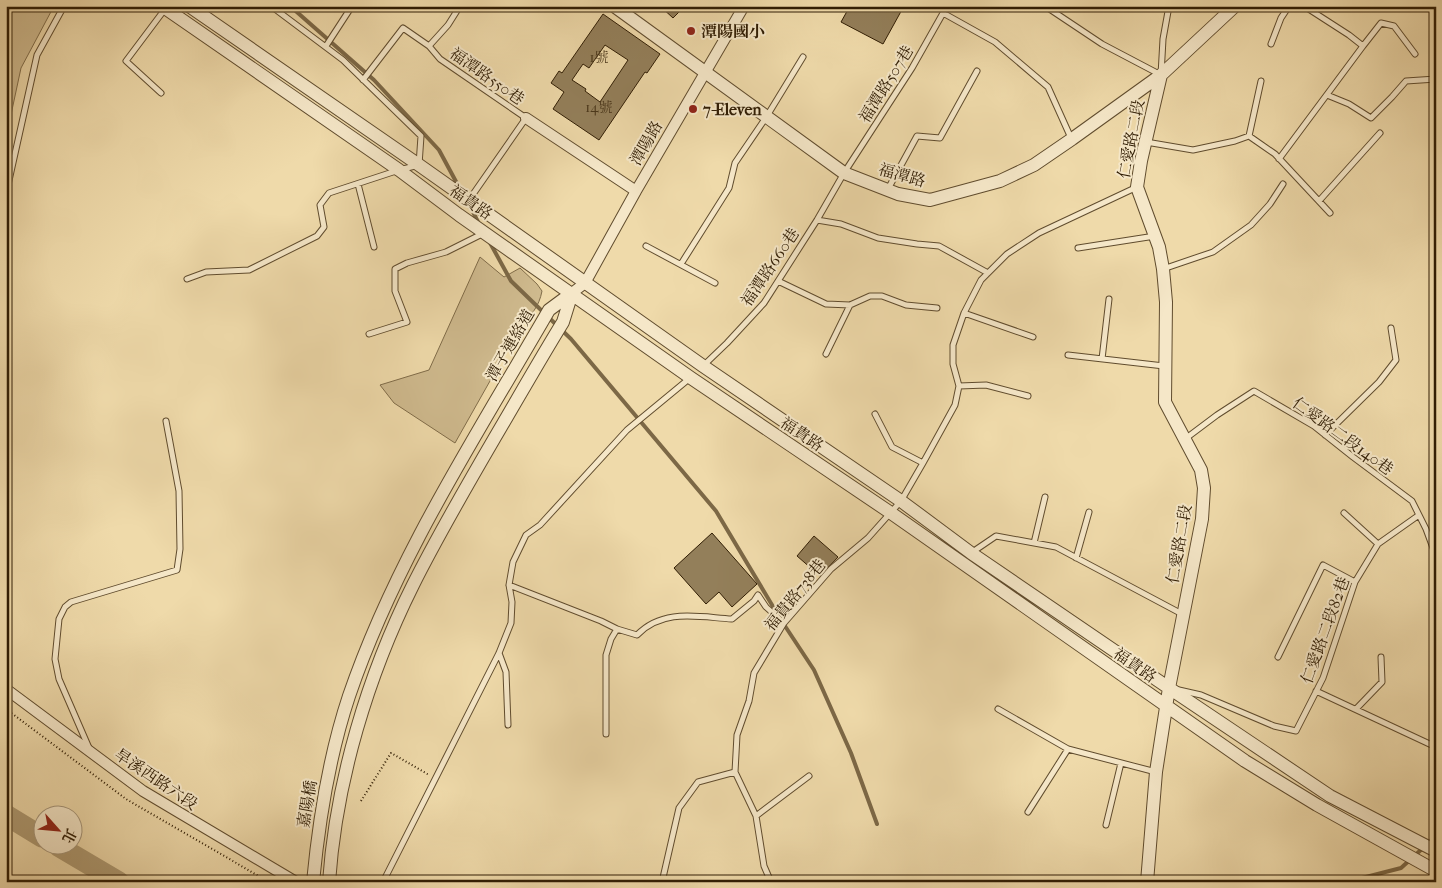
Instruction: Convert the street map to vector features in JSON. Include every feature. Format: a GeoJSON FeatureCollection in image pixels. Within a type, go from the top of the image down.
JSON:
{"type":"FeatureCollection","features":[{"type":"Feature","properties":{"kind":"street","name":"福貴路"},"geometry":{"type":"LineString","coordinates":[[189,6],[419,165],[703,366],[901,501],[971,553],[1169,688],[1330,796],[1436,851]]}},
{"type":"Feature","properties":{"kind":"street","name":"福潭路"},"geometry":{"type":"LineString","coordinates":[[614,6],[844,173],[898,194],[930,200],[1000,181],[1034,165],[1161,75],[1235,6]]}},
{"type":"Feature","properties":{"kind":"street","name":"潭陽路"},"geometry":{"type":"LineString","coordinates":[[572,294],[585,283],[636,191],[744,6]]}},
{"type":"Feature","properties":{"kind":"street","name":"福貴路"},"geometry":{"type":"LineString","coordinates":[[164,7],[691,378],[891,513],[1244,761],[1317,805],[1436,871]]}},
{"type":"Feature","properties":{"kind":"street","name":"仁愛路二段"},"geometry":{"type":"LineString","coordinates":[[1147,882],[1156,772],[1182,614],[1202,519],[1204,488],[1201,470],[1165,402],[1166,302],[1163,269],[1156,236],[1137,187],[1161,75]]}},
{"type":"Feature","properties":{"kind":"street"},"geometry":{"type":"LineString","coordinates":[[526,118],[636,191]]}},
{"type":"Feature","properties":{"kind":"street","name":"潭子連絡道"},"geometry":{"type":"LineString","coordinates":[[339,733],[348,698],[367,648],[397,579],[422,531],[549,310],[572,294]]}},
{"type":"Feature","properties":{"kind":"street","name":"潭子連絡道"},"geometry":{"type":"LineString","coordinates":[[355,738],[381,658],[413,586],[464,491],[563,322],[572,294]]}},
{"type":"Feature","properties":{"kind":"street","name":"旱溪西路六段"},"geometry":{"type":"LineString","coordinates":[[6,689],[143,791],[296,882]]}},
{"type":"Feature","properties":{"kind":"street","name":"嘉陽橋"},"geometry":{"type":"LineString","coordinates":[[313,882],[316,844],[323,801],[339,733]]}},
{"type":"Feature","properties":{"kind":"street","name":"嘉陽橋"},"geometry":{"type":"LineString","coordinates":[[329,882],[340,805],[355,738]]}},
{"type":"Feature","properties":{"kind":"lane"},"geometry":{"type":"LineString","coordinates":[[6,194],[37,55],[64,6]]}},
{"type":"Feature","properties":{"kind":"lane"},"geometry":{"type":"LineString","coordinates":[[187,279],[206,272],[249,270],[317,236],[324,227],[320,205],[329,194],[398,170],[419,165],[420,136],[326,46],[271,6]]}},
{"type":"Feature","properties":{"kind":"lane"},"geometry":{"type":"LineString","coordinates":[[326,46],[352,6]]}},
{"type":"Feature","properties":{"kind":"lane","name":"福潭路550巷"},"geometry":{"type":"LineString","coordinates":[[460,6],[448,25],[430,46],[440,60],[526,118]]}},
{"type":"Feature","properties":{"kind":"lane","name":"福潭路507巷"},"geometry":{"type":"LineString","coordinates":[[844,173],[912,68],[947,6]]}},
{"type":"Feature","properties":{"kind":"lane"},"geometry":{"type":"LineString","coordinates":[[1044,6],[1102,44],[1161,75],[1163,39],[1169,6]]}},
{"type":"Feature","properties":{"kind":"lane"},"geometry":{"type":"LineString","coordinates":[[1271,44],[1281,18],[1289,6]]}},
{"type":"Feature","properties":{"kind":"lane"},"geometry":{"type":"LineString","coordinates":[[1304,6],[1363,46]]}},
{"type":"Feature","properties":{"kind":"lane"},"geometry":{"type":"LineString","coordinates":[[161,92],[126,61],[164,7]]}},
{"type":"Feature","properties":{"kind":"lane"},"geometry":{"type":"LineString","coordinates":[[944,13],[995,42],[1048,87],[1072,139]]}},
{"type":"Feature","properties":{"kind":"lane"},"geometry":{"type":"LineString","coordinates":[[1279,159],[1381,23],[1394,26],[1415,54]]}},
{"type":"Feature","properties":{"kind":"lane"},"geometry":{"type":"LineString","coordinates":[[363,80],[403,28],[430,46]]}},
{"type":"Feature","properties":{"kind":"lane"},"geometry":{"type":"LineString","coordinates":[[681,264],[729,188],[735,163],[767,116],[803,57]]}},
{"type":"Feature","properties":{"kind":"lane"},"geometry":{"type":"LineString","coordinates":[[887,190],[917,136],[940,138],[977,71]]}},
{"type":"Feature","properties":{"kind":"lane"},"geometry":{"type":"LineString","coordinates":[[1327,96],[1348,104],[1371,118],[1406,81],[1436,79]]}},
{"type":"Feature","properties":{"kind":"lane"},"geometry":{"type":"LineString","coordinates":[[1249,136],[1261,81]]}},
{"type":"Feature","properties":{"kind":"lane"},"geometry":{"type":"LineString","coordinates":[[469,201],[526,118]]}},
{"type":"Feature","properties":{"kind":"lane"},"geometry":{"type":"LineString","coordinates":[[1318,201],[1380,133]]}},
{"type":"Feature","properties":{"kind":"lane"},"geometry":{"type":"LineString","coordinates":[[1146,142],[1193,150],[1249,136]]}},
{"type":"Feature","properties":{"kind":"lane"},"geometry":{"type":"LineString","coordinates":[[1249,136],[1275,154],[1330,212]]}},
{"type":"Feature","properties":{"kind":"lane","name":"福潭路660巷"},"geometry":{"type":"LineString","coordinates":[[703,366],[728,343],[764,303],[817,220],[844,173]]}},
{"type":"Feature","properties":{"kind":"lane"},"geometry":{"type":"LineString","coordinates":[[358,184],[374,247]]}},
{"type":"Feature","properties":{"kind":"lane"},"geometry":{"type":"LineString","coordinates":[[1163,269],[1213,252],[1244,231],[1270,204],[1284,184]]}},
{"type":"Feature","properties":{"kind":"lane"},"geometry":{"type":"LineString","coordinates":[[1028,396],[986,385],[959,386],[953,364],[953,345],[964,313],[981,280],[1006,254],[1039,233],[1137,187]]}},
{"type":"Feature","properties":{"kind":"lane"},"geometry":{"type":"LineString","coordinates":[[817,220],[841,224],[878,238],[939,246],[988,273]]}},
{"type":"Feature","properties":{"kind":"lane"},"geometry":{"type":"LineString","coordinates":[[369,334],[407,322],[395,292],[396,269],[407,263],[446,252],[486,232]]}},
{"type":"Feature","properties":{"kind":"lane"},"geometry":{"type":"LineString","coordinates":[[1078,248],[1156,236]]}},
{"type":"Feature","properties":{"kind":"lane"},"geometry":{"type":"LineString","coordinates":[[646,246],[716,283]]}},
{"type":"Feature","properties":{"kind":"lane"},"geometry":{"type":"LineString","coordinates":[[778,281],[826,304],[850,305],[870,296],[882,296],[906,305],[937,308]]}},
{"type":"Feature","properties":{"kind":"lane"},"geometry":{"type":"LineString","coordinates":[[1102,359],[1109,299]]}},
{"type":"Feature","properties":{"kind":"lane"},"geometry":{"type":"LineString","coordinates":[[826,354],[850,305]]}},
{"type":"Feature","properties":{"kind":"lane"},"geometry":{"type":"LineString","coordinates":[[964,313],[1033,337]]}},
{"type":"Feature","properties":{"kind":"lane"},"geometry":{"type":"LineString","coordinates":[[1325,435],[1379,382],[1396,360],[1391,328]]}},
{"type":"Feature","properties":{"kind":"lane"},"geometry":{"type":"LineString","coordinates":[[1068,355],[1164,366]]}},
{"type":"Feature","properties":{"kind":"lane"},"geometry":{"type":"LineString","coordinates":[[383,882],[499,653],[511,623],[512,602],[509,585],[512,562],[526,535],[540,525],[627,430],[691,378]]}},
{"type":"Feature","properties":{"kind":"lane","name":"福貴路738巷"},"geometry":{"type":"LineString","coordinates":[[735,772],[738,735],[749,701],[754,673],[784,623],[831,569],[868,538],[901,501],[955,405],[959,386]]}},
{"type":"Feature","properties":{"kind":"lane","name":"仁愛路二段140巷"},"geometry":{"type":"LineString","coordinates":[[1184,440],[1217,415],[1254,391],[1314,426],[1412,501],[1426,529],[1436,556]]}},
{"type":"Feature","properties":{"kind":"lane"},"geometry":{"type":"LineString","coordinates":[[875,414],[892,447],[923,463]]}},
{"type":"Feature","properties":{"kind":"lane"},"geometry":{"type":"LineString","coordinates":[[91,753],[59,679],[55,659],[59,619],[65,607],[71,602],[177,570],[180,549],[179,491],[166,421]]}},
{"type":"Feature","properties":{"kind":"lane"},"geometry":{"type":"LineString","coordinates":[[1034,543],[1045,497]]}},
{"type":"Feature","properties":{"kind":"lane"},"geometry":{"type":"LineString","coordinates":[[1076,558],[1090,512]]}},
{"type":"Feature","properties":{"kind":"lane"},"geometry":{"type":"LineString","coordinates":[[1344,513],[1378,544]]}},
{"type":"Feature","properties":{"kind":"lane","name":"仁愛路二段82巷"},"geometry":{"type":"LineString","coordinates":[[1169,688],[1201,695],[1274,726],[1296,731],[1323,678],[1355,582],[1378,544],[1419,515]]}},
{"type":"Feature","properties":{"kind":"lane"},"geometry":{"type":"LineString","coordinates":[[971,553],[996,536],[1056,547],[1182,614]]}},
{"type":"Feature","properties":{"kind":"lane"},"geometry":{"type":"LineString","coordinates":[[1278,656],[1324,566],[1355,582]]}},
{"type":"Feature","properties":{"kind":"lane"},"geometry":{"type":"LineString","coordinates":[[509,585],[617,629],[637,635],[646,626],[656,621],[688,615],[732,619],[754,601],[758,595],[766,607],[784,623]]}},
{"type":"Feature","properties":{"kind":"lane"},"geometry":{"type":"LineString","coordinates":[[606,734],[606,654],[617,629]]}},
{"type":"Feature","properties":{"kind":"lane"},"geometry":{"type":"LineString","coordinates":[[499,653],[506,672],[508,725]]}},
{"type":"Feature","properties":{"kind":"lane"},"geometry":{"type":"LineString","coordinates":[[1356,709],[1382,682],[1381,657]]}},
{"type":"Feature","properties":{"kind":"lane"},"geometry":{"type":"LineString","coordinates":[[1316,691],[1436,747]]}},
{"type":"Feature","properties":{"kind":"lane"},"geometry":{"type":"LineString","coordinates":[[998,708],[1068,749],[1156,772]]}},
{"type":"Feature","properties":{"kind":"lane"},"geometry":{"type":"LineString","coordinates":[[1028,812],[1068,749]]}},
{"type":"Feature","properties":{"kind":"lane"},"geometry":{"type":"LineString","coordinates":[[1106,825],[1121,763]]}},
{"type":"Feature","properties":{"kind":"lane"},"geometry":{"type":"LineString","coordinates":[[662,882],[678,808],[698,782],[735,772],[756,816],[764,866],[771,882]]}},
{"type":"Feature","properties":{"kind":"lane"},"geometry":{"type":"LineString","coordinates":[[756,816],[809,776]]}},
{"type":"Feature","properties":{"kind":"path"},"geometry":{"type":"LineString","coordinates":[[361,801],[391,753],[435,779]]}},
{"type":"Feature","properties":{"kind":"shaded area"},"geometry":{"type":"Polygon","coordinates":[[[6,6],[54,6],[21,68],[6,138],[6,6]]]}},
{"type":"Feature","properties":{"kind":"shaded area"},"geometry":{"type":"Polygon","coordinates":[[[480,257],[504,277],[520,268],[542,291],[537,306],[521,326],[455,443],[394,403],[380,385],[429,370],[480,257]]]}},
{"type":"Feature","properties":{"kind":"building"},"geometry":{"type":"Polygon","coordinates":[[[660,6],[685,6],[673,18],[660,6]]]}},
{"type":"Feature","properties":{"kind":"building"},"geometry":{"type":"Polygon","coordinates":[[[850,6],[904,6],[883,44],[841,22],[850,6]]]}},
{"type":"Feature","properties":{"kind":"building"},"geometry":{"type":"Polygon","coordinates":[[[603,14],[660,54],[647,73],[645,72],[599,140],[553,109],[564,92],[551,83],[559,71],[562,73],[603,14]],[[605,45],[589,68],[583,64],[572,80],[586,89],[585,91],[600,102],[628,60],[605,45]]]}},
{"type":"Feature","properties":{"kind":"building"},"geometry":{"type":"Polygon","coordinates":[[[712,533],[757,584],[732,607],[719,592],[706,604],[674,568],[712,533]]]}},
{"type":"Feature","properties":{"kind":"building"},"geometry":{"type":"Polygon","coordinates":[[[814,536],[838,557],[820,576],[797,556],[814,536]]]}},
{"type":"Feature","properties":{"kind":"waterway"},"geometry":{"type":"LineString","coordinates":[[290,6],[374,80],[439,150],[460,189]]}},
{"type":"Feature","properties":{"kind":"waterway"},"geometry":{"type":"LineString","coordinates":[[470,206],[479,224]]}},
{"type":"Feature","properties":{"kind":"waterway"},"geometry":{"type":"LineString","coordinates":[[489,241],[511,281],[571,339],[716,511],[778,615]]}},
{"type":"Feature","properties":{"kind":"waterway"},"geometry":{"type":"LineString","coordinates":[[783,623],[814,670],[851,753],[877,824]]}},
{"type":"Feature","properties":{"kind":"waterway"},"geometry":{"type":"LineString","coordinates":[[6,815],[32,831]]}},
{"type":"Feature","properties":{"kind":"waterway"},"geometry":{"type":"LineString","coordinates":[[1428,843],[1436,836]]}},
{"type":"Feature","properties":{"kind":"waterway"},"geometry":{"type":"LineString","coordinates":[[1358,882],[1362,878],[1401,868],[1423,848]]}},
{"type":"Feature","properties":{"kind":"waterway"},"geometry":{"type":"LineString","coordinates":[[75,856],[119,882]]}},
{"type":"Feature","properties":{"kind":"place","name":"潭陽國小"},"geometry":{"type":"Point","coordinates":[691,31]}},
{"type":"Feature","properties":{"kind":"place","name":"7-Eleven"},"geometry":{"type":"Point","coordinates":[693,109]}}]}
